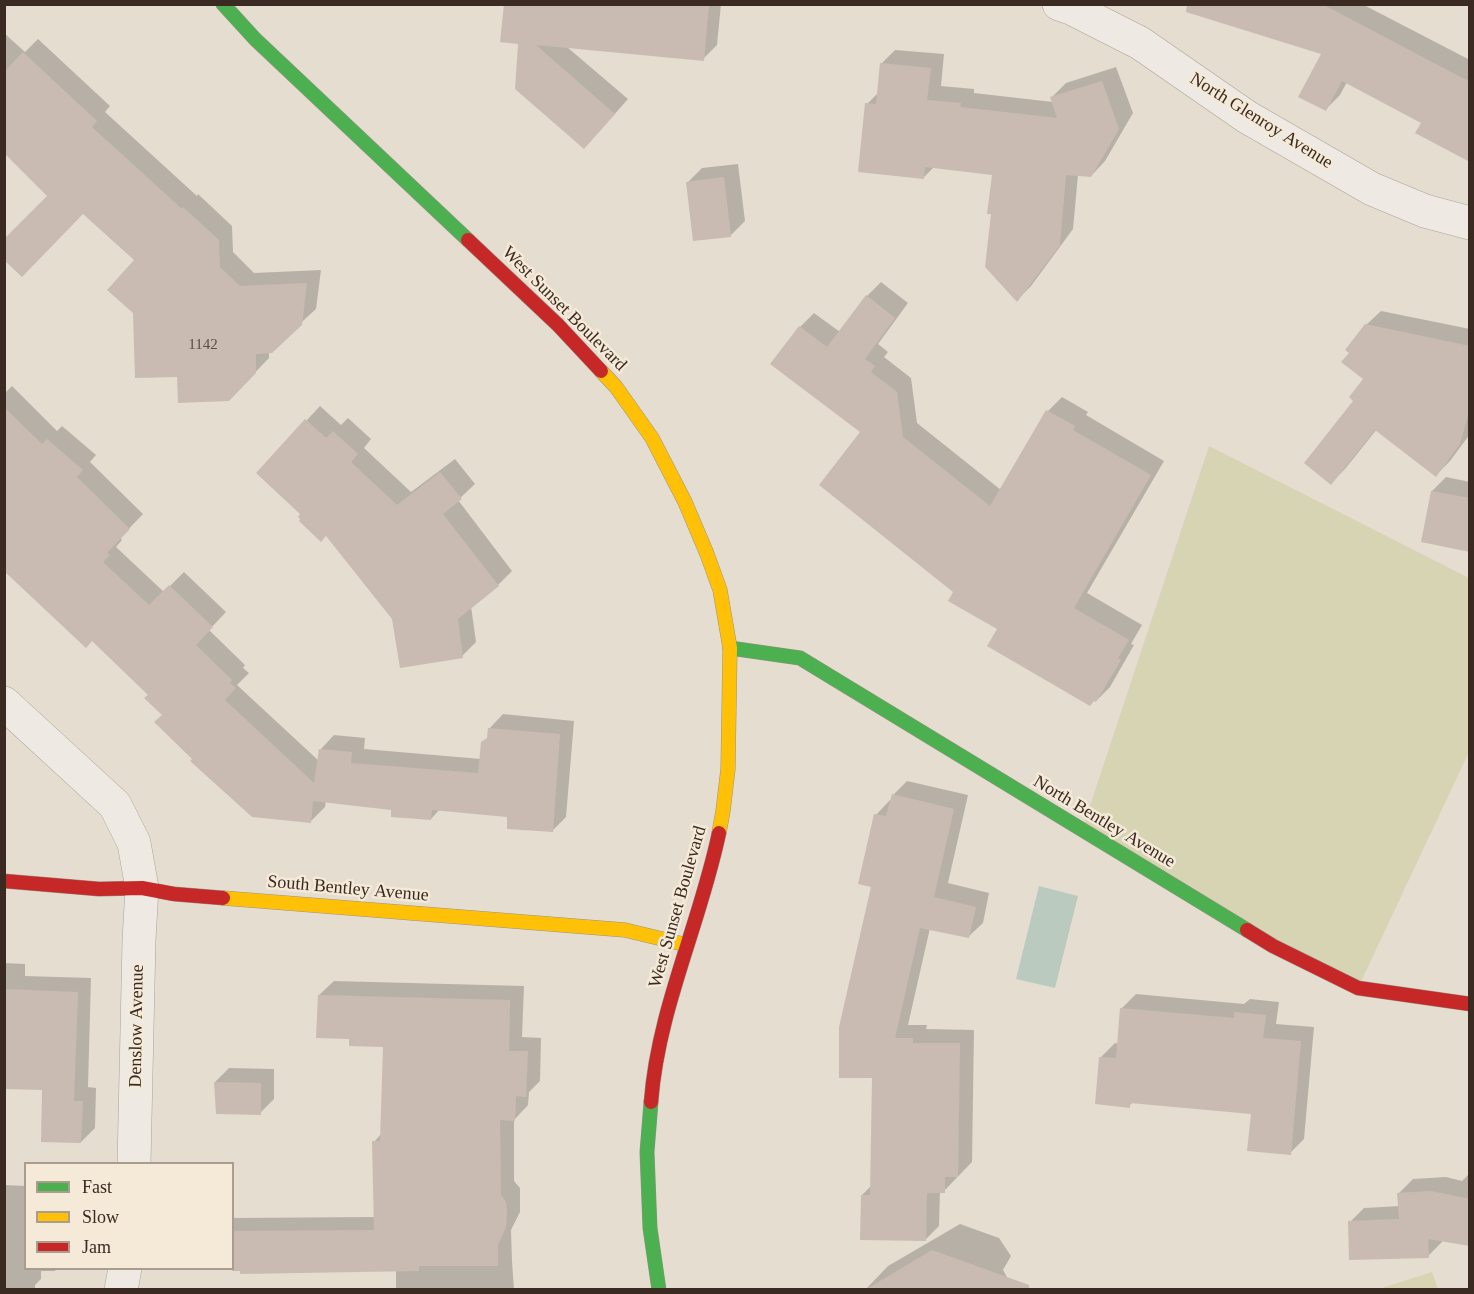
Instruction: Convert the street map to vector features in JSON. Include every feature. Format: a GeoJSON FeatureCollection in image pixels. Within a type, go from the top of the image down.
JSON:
{"type":"FeatureCollection","features":[{"type":"Feature","properties":{"kind":"street","name":"West Sunset Boulevard"},"geometry":{"type":"LineString","coordinates":[[223,4],[255,39],[558,325],[616,387],[652,438],[685,502],[720,590],[730,648],[728,769],[723,811],[712,866],[668,1006],[653,1075],[647,1152],[650,1228],[659,1290]]}},
{"type":"Feature","properties":{"kind":"street","name":"North Glenroy Avenue"},"geometry":{"type":"LineString","coordinates":[[1059,4],[1140,43],[1247,117],[1372,189],[1425,211],[1470,223]]}},
{"type":"Feature","properties":{"kind":"street","name":"North Bentley Avenue"},"geometry":{"type":"LineString","coordinates":[[730,648],[800,658],[1273,946],[1358,988],[1470,1004]]}},
{"type":"Feature","properties":{"kind":"street","name":"Denslow Avenue"},"geometry":{"type":"LineString","coordinates":[[4,703],[115,805],[134,843],[142,888],[134,1162]]}},
{"type":"Feature","properties":{"kind":"street","name":"South Bentley Avenue"},"geometry":{"type":"LineString","coordinates":[[4,881],[99,889],[142,888],[186,895],[626,930],[687,945]]}},
{"type":"Feature","properties":{"kind":"street"},"geometry":{"type":"LineString","coordinates":[[121,1290],[125,1270]]}},
{"type":"Feature","properties":{"kind":"shaded area"},"geometry":{"type":"Polygon","coordinates":[[[1209,446],[1469,578],[1469,752],[1358,988],[1082,830],[1209,446]]]}},
{"type":"Feature","properties":{"kind":"shaded area"},"geometry":{"type":"Polygon","coordinates":[[[1039,886],[1078,896],[1055,988],[1016,979],[1039,886]]]}},
{"type":"Feature","properties":{"kind":"shaded area"},"geometry":{"type":"Polygon","coordinates":[[[1432,1272],[1438,1289],[1379,1289],[1432,1272]]]}},
{"type":"Feature","properties":{"kind":"building"},"geometry":{"type":"Polygon","coordinates":[[[504,4],[709,4],[704,61],[536,45],[615,114],[584,149],[515,89],[518,44],[500,42],[504,4]]]}},
{"type":"Feature","properties":{"kind":"building"},"geometry":{"type":"Polygon","coordinates":[[[1187,4],[1322,4],[1470,82],[1470,162],[1415,133],[1421,123],[1342,81],[1326,111],[1298,97],[1321,54],[1186,12],[1187,4]]]}},
{"type":"Feature","properties":{"kind":"building"},"geometry":{"type":"Polygon","coordinates":[[[23,52],[97,121],[92,127],[219,240],[220,267],[240,286],[307,283],[302,325],[272,353],[256,354],[256,373],[229,401],[178,403],[177,377],[135,378],[133,313],[107,290],[134,260],[83,214],[22,277],[4,260],[4,239],[47,196],[4,153],[4,72],[23,52]]]}},
{"type":"Feature","properties":{"kind":"building"},"geometry":{"type":"Polygon","coordinates":[[[880,63],[931,68],[927,100],[961,103],[960,107],[1057,118],[1050,97],[1102,81],[1119,129],[1091,177],[1066,175],[1060,245],[1017,302],[985,267],[991,214],[987,214],[992,175],[925,167],[924,179],[858,172],[865,103],[876,104],[880,63]]]}},
{"type":"Feature","properties":{"kind":"building"},"geometry":{"type":"Polygon","coordinates":[[[724,177],[731,237],[693,241],[686,182],[724,177]]]}},
{"type":"Feature","properties":{"kind":"building"},"geometry":{"type":"Polygon","coordinates":[[[866,295],[895,318],[865,359],[875,366],[871,372],[897,392],[903,437],[990,506],[1046,410],[1075,426],[1073,430],[1151,475],[1074,608],[1129,640],[1118,658],[1121,660],[1096,702],[1094,701],[1090,706],[987,646],[997,629],[948,601],[953,592],[819,485],[860,432],[770,364],[799,326],[827,347],[866,295]]]}},
{"type":"Feature","properties":{"kind":"building"},"geometry":{"type":"Polygon","coordinates":[[[1365,324],[1470,346],[1470,408],[1460,444],[1436,477],[1375,430],[1331,485],[1304,463],[1353,401],[1349,397],[1363,379],[1341,362],[1349,353],[1345,350],[1365,324]]]}},
{"type":"Feature","properties":{"kind":"building"},"geometry":{"type":"Polygon","coordinates":[[[4,407],[42,444],[47,439],[83,470],[77,477],[130,529],[107,553],[110,555],[103,562],[149,605],[169,585],[213,627],[196,645],[232,680],[230,683],[236,688],[225,700],[314,783],[319,749],[352,752],[351,763],[478,773],[481,742],[487,738],[488,728],[560,734],[553,832],[507,829],[507,817],[432,810],[431,820],[391,817],[391,810],[313,801],[311,823],[252,817],[190,761],[192,759],[154,722],[162,715],[144,698],[148,695],[92,641],[86,648],[4,571],[4,407]]]}},
{"type":"Feature","properties":{"kind":"building"},"geometry":{"type":"Polygon","coordinates":[[[305,419],[326,438],[333,431],[358,454],[351,462],[397,505],[440,472],[462,499],[443,514],[499,586],[458,619],[463,658],[400,668],[392,619],[326,536],[321,542],[299,521],[300,514],[256,473],[305,419]]]}},
{"type":"Feature","properties":{"kind":"building"},"geometry":{"type":"Polygon","coordinates":[[[1431,491],[1470,498],[1470,552],[1421,542],[1431,491]]]}},
{"type":"Feature","properties":{"kind":"building"},"geometry":{"type":"Polygon","coordinates":[[[892,794],[954,809],[934,897],[976,907],[969,938],[920,928],[895,1038],[913,1038],[913,1043],[960,1043],[958,1177],[945,1177],[945,1193],[927,1193],[926,1241],[860,1240],[861,1195],[870,1195],[872,1078],[839,1078],[839,1027],[871,887],[858,884],[874,814],[886,816],[892,794]]]}},
{"type":"Feature","properties":{"kind":"building"},"geometry":{"type":"Polygon","coordinates":[[[4,989],[78,992],[74,1101],[83,1101],[81,1143],[41,1142],[42,1090],[4,1089],[4,989]]]}},
{"type":"Feature","properties":{"kind":"building"},"geometry":{"type":"Polygon","coordinates":[[[318,995],[510,1000],[509,1051],[528,1051],[526,1097],[516,1096],[515,1121],[500,1120],[501,1195],[506,1202],[507,1212],[506,1227],[498,1245],[498,1266],[419,1266],[419,1271],[240,1274],[240,1271],[232,1271],[234,1270],[234,1231],[374,1230],[372,1141],[380,1141],[383,1047],[349,1046],[349,1039],[316,1038],[318,995]]]}},
{"type":"Feature","properties":{"kind":"building"},"geometry":{"type":"Polygon","coordinates":[[[1120,1008],[1234,1018],[1234,1012],[1266,1015],[1263,1038],[1301,1041],[1291,1155],[1247,1151],[1251,1114],[1130,1103],[1130,1108],[1095,1104],[1099,1057],[1116,1058],[1120,1008]]]}},
{"type":"Feature","properties":{"kind":"building"},"geometry":{"type":"Polygon","coordinates":[[[214,1082],[261,1083],[261,1115],[216,1114],[214,1082]]]}},
{"type":"Feature","properties":{"kind":"building"},"geometry":{"type":"Polygon","coordinates":[[[1431,1191],[1470,1199],[1470,1246],[1428,1239],[1429,1258],[1349,1260],[1348,1221],[1399,1219],[1397,1193],[1431,1191]]]}},
{"type":"Feature","properties":{"kind":"building"},"geometry":{"type":"Polygon","coordinates":[[[932,1250],[1029,1285],[1029,1290],[865,1290],[932,1250]]]}},
{"type":"Feature","properties":{"kind":"traffic: fast"},"geometry":{"type":"LineString","coordinates":[[223,4],[255,39],[468,240]]}},
{"type":"Feature","properties":{"kind":"traffic: fast"},"geometry":{"type":"LineString","coordinates":[[730,648],[800,658],[1247,930]]}},
{"type":"Feature","properties":{"kind":"traffic: fast"},"geometry":{"type":"LineString","coordinates":[[651,1102],[647,1152],[650,1228],[659,1290]]}},
{"type":"Feature","properties":{"kind":"traffic: slow"},"geometry":{"type":"LineString","coordinates":[[601,371],[616,387],[652,438],[685,502],[720,590],[730,648],[728,769],[719,833]]}},
{"type":"Feature","properties":{"kind":"traffic: slow"},"geometry":{"type":"LineString","coordinates":[[223,898],[625,930],[687,945]]}},
{"type":"Feature","properties":{"kind":"traffic: jam"},"geometry":{"type":"LineString","coordinates":[[468,240],[558,325],[601,371]]}},
{"type":"Feature","properties":{"kind":"traffic: jam"},"geometry":{"type":"LineString","coordinates":[[651,1102],[662,1034],[719,833]]}},
{"type":"Feature","properties":{"kind":"traffic: jam"},"geometry":{"type":"LineString","coordinates":[[4,881],[99,889],[142,888],[174,894],[223,898]]}},
{"type":"Feature","properties":{"kind":"traffic: jam"},"geometry":{"type":"LineString","coordinates":[[1247,930],[1273,946],[1358,988],[1470,1004]]}}]}
